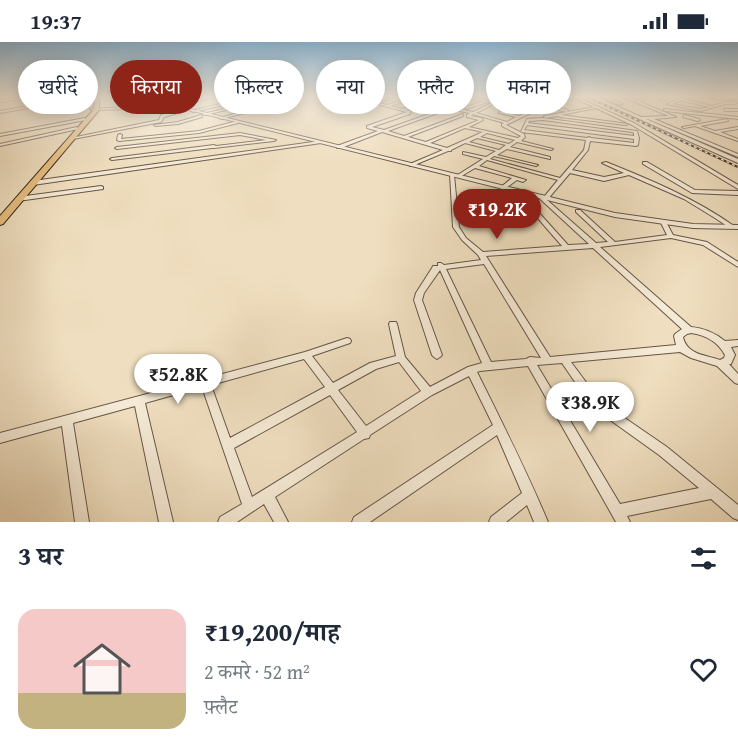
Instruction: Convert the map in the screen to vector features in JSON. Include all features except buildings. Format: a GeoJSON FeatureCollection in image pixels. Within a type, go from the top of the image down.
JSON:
{"type":"FeatureCollection","features":[{"type":"Feature","properties":{"kind":"main road"},"geometry":{"type":"LineString","coordinates":[[0,222],[87,118]]}},
{"type":"Feature","properties":{"kind":"main road"},"geometry":{"type":"LineString","coordinates":[[0,214],[84,119]]}},
{"type":"Feature","properties":{"kind":"street"},"geometry":{"type":"LineString","coordinates":[[146,124],[160,121],[161,118]]}},
{"type":"Feature","properties":{"kind":"street"},"geometry":{"type":"LineString","coordinates":[[73,138],[120,127],[178,123],[192,118]]}},
{"type":"Feature","properties":{"kind":"street"},"geometry":{"type":"LineString","coordinates":[[178,123],[184,126],[213,118]]}},
{"type":"Feature","properties":{"kind":"street"},"geometry":{"type":"LineString","coordinates":[[223,118],[615,215],[664,223],[735,227]]}},
{"type":"Feature","properties":{"kind":"street"},"geometry":{"type":"LineString","coordinates":[[388,118],[368,127],[449,150]]}},
{"type":"Feature","properties":{"kind":"street"},"geometry":{"type":"LineString","coordinates":[[405,137],[452,118]]}},
{"type":"Feature","properties":{"kind":"street"},"geometry":{"type":"LineString","coordinates":[[427,143],[482,120],[478,118]]}},
{"type":"Feature","properties":{"kind":"street"},"geometry":{"type":"LineString","coordinates":[[492,118],[508,123]]}},
{"type":"Feature","properties":{"kind":"street"},"geometry":{"type":"LineString","coordinates":[[455,175],[475,166],[518,140],[523,135],[503,125],[518,118]]}},
{"type":"Feature","properties":{"kind":"street"},"geometry":{"type":"LineString","coordinates":[[583,118],[633,124]]}},
{"type":"Feature","properties":{"kind":"street"},"geometry":{"type":"LineString","coordinates":[[601,118],[608,122]]}},
{"type":"Feature","properties":{"kind":"street"},"geometry":{"type":"LineString","coordinates":[[620,118],[738,188]]}},
{"type":"Feature","properties":{"kind":"street"},"geometry":{"type":"LineString","coordinates":[[641,118],[738,161]]}},
{"type":"Feature","properties":{"kind":"street"},"geometry":{"type":"LineString","coordinates":[[650,118],[738,156]]}},
{"type":"Feature","properties":{"kind":"street"},"geometry":{"type":"LineString","coordinates":[[693,118],[698,120]]}},
{"type":"Feature","properties":{"kind":"street"},"geometry":{"type":"LineString","coordinates":[[684,127],[734,118]]}},
{"type":"Feature","properties":{"kind":"street"},"geometry":{"type":"LineString","coordinates":[[0,135],[84,119]]}},
{"type":"Feature","properties":{"kind":"street"},"geometry":{"type":"LineString","coordinates":[[339,147],[420,119],[440,123]]}},
{"type":"Feature","properties":{"kind":"street"},"geometry":{"type":"LineString","coordinates":[[543,119],[636,131],[636,145],[522,130],[526,124],[529,120],[543,119]]}},
{"type":"Feature","properties":{"kind":"street"},"geometry":{"type":"LineString","coordinates":[[120,127],[123,120]]}},
{"type":"Feature","properties":{"kind":"street"},"geometry":{"type":"LineString","coordinates":[[106,173],[119,138],[144,138],[199,132],[237,122]]}},
{"type":"Feature","properties":{"kind":"street"},"geometry":{"type":"LineString","coordinates":[[144,138],[146,124]]}},
{"type":"Feature","properties":{"kind":"street"},"geometry":{"type":"LineString","coordinates":[[526,124],[637,138]]}},
{"type":"Feature","properties":{"kind":"street"},"geometry":{"type":"LineString","coordinates":[[99,133],[103,125]]}},
{"type":"Feature","properties":{"kind":"street"},"geometry":{"type":"LineString","coordinates":[[543,198],[586,150],[591,125]]}},
{"type":"Feature","properties":{"kind":"street"},"geometry":{"type":"LineString","coordinates":[[697,126],[738,141]]}},
{"type":"Feature","properties":{"kind":"street"},"geometry":{"type":"LineString","coordinates":[[466,127],[551,149]]}},
{"type":"Feature","properties":{"kind":"street"},"geometry":{"type":"LineString","coordinates":[[0,145],[77,128]]}},
{"type":"Feature","properties":{"kind":"street"},"geometry":{"type":"LineString","coordinates":[[714,132],[738,128]]}},
{"type":"Feature","properties":{"kind":"street"},"geometry":{"type":"LineString","coordinates":[[199,132],[199,139]]}},
{"type":"Feature","properties":{"kind":"street"},"geometry":{"type":"LineString","coordinates":[[412,165],[487,132]]}},
{"type":"Feature","properties":{"kind":"street"},"geometry":{"type":"LineString","coordinates":[[174,142],[176,134]]}},
{"type":"Feature","properties":{"kind":"street"},"geometry":{"type":"LineString","coordinates":[[112,159],[198,147],[241,145],[274,140],[238,136],[213,137],[117,148]]}},
{"type":"Feature","properties":{"kind":"street"},"geometry":{"type":"LineString","coordinates":[[238,136],[261,142]]}},
{"type":"Feature","properties":{"kind":"street"},"geometry":{"type":"LineString","coordinates":[[238,136],[241,145]]}},
{"type":"Feature","properties":{"kind":"street"},"geometry":{"type":"LineString","coordinates":[[476,136],[548,158]]}},
{"type":"Feature","properties":{"kind":"street"},"geometry":{"type":"LineString","coordinates":[[213,137],[215,157]]}},
{"type":"Feature","properties":{"kind":"street"},"geometry":{"type":"LineString","coordinates":[[721,137],[738,141]]}},
{"type":"Feature","properties":{"kind":"street"},"geometry":{"type":"LineString","coordinates":[[33,183],[320,142]]}},
{"type":"Feature","properties":{"kind":"street"},"geometry":{"type":"LineString","coordinates":[[465,142],[499,151]]}},
{"type":"Feature","properties":{"kind":"street"},"geometry":{"type":"LineString","coordinates":[[0,152],[12,143]]}},
{"type":"Feature","properties":{"kind":"street"},"geometry":{"type":"LineString","coordinates":[[159,153],[162,143]]}},
{"type":"Feature","properties":{"kind":"street"},"geometry":{"type":"LineString","coordinates":[[140,155],[144,145]]}},
{"type":"Feature","properties":{"kind":"street"},"geometry":{"type":"LineString","coordinates":[[198,147],[198,160]]}},
{"type":"Feature","properties":{"kind":"street"},"geometry":{"type":"LineString","coordinates":[[465,153],[560,179]]}},
{"type":"Feature","properties":{"kind":"street"},"geometry":{"type":"LineString","coordinates":[[493,155],[536,165]]}},
{"type":"Feature","properties":{"kind":"street"},"geometry":{"type":"LineString","coordinates":[[604,163],[687,197],[735,227]]}},
{"type":"Feature","properties":{"kind":"street"},"geometry":{"type":"LineString","coordinates":[[645,163],[693,192],[738,193]]}},
{"type":"Feature","properties":{"kind":"street"},"geometry":{"type":"LineString","coordinates":[[475,166],[523,180]]}},
{"type":"Feature","properties":{"kind":"street"},"geometry":{"type":"LineString","coordinates":[[568,171],[608,179],[629,173]]}},
{"type":"Feature","properties":{"kind":"street"},"geometry":{"type":"LineString","coordinates":[[455,175],[456,227],[464,239],[481,254],[548,361]]}},
{"type":"Feature","properties":{"kind":"street"},"geometry":{"type":"LineString","coordinates":[[503,188],[516,178]]}},
{"type":"Feature","properties":{"kind":"street"},"geometry":{"type":"LineString","coordinates":[[18,199],[101,188]]}},
{"type":"Feature","properties":{"kind":"street"},"geometry":{"type":"LineString","coordinates":[[543,198],[592,246],[688,330],[704,333],[724,345],[730,352],[730,358],[720,363]]}},
{"type":"Feature","properties":{"kind":"street"},"geometry":{"type":"LineString","coordinates":[[530,206],[566,247]]}},
{"type":"Feature","properties":{"kind":"street"},"geometry":{"type":"LineString","coordinates":[[578,212],[614,244]]}},
{"type":"Feature","properties":{"kind":"street"},"geometry":{"type":"LineString","coordinates":[[664,223],[671,236]]}},
{"type":"Feature","properties":{"kind":"street"},"geometry":{"type":"LineString","coordinates":[[481,254],[614,244],[671,236],[705,243],[738,265]]}},
{"type":"Feature","properties":{"kind":"street"},"geometry":{"type":"LineString","coordinates":[[437,355],[418,300],[420,293],[434,270],[441,265],[485,262]]}},
{"type":"Feature","properties":{"kind":"street"},"geometry":{"type":"LineString","coordinates":[[441,265],[488,366]]}},
{"type":"Feature","properties":{"kind":"street"},"geometry":{"type":"LineString","coordinates":[[393,324],[401,358],[428,392]]}},
{"type":"Feature","properties":{"kind":"street"},"geometry":{"type":"LineString","coordinates":[[682,348],[678,336],[688,330]]}},
{"type":"Feature","properties":{"kind":"street"},"geometry":{"type":"LineString","coordinates":[[0,438],[306,355],[347,340]]}},
{"type":"Feature","properties":{"kind":"street"},"geometry":{"type":"LineString","coordinates":[[724,345],[738,343]]}},
{"type":"Feature","properties":{"kind":"street"},"geometry":{"type":"LineString","coordinates":[[225,522],[428,392],[471,370],[530,361],[682,348],[700,359],[720,363],[738,380]]}},
{"type":"Feature","properties":{"kind":"street"},"geometry":{"type":"LineString","coordinates":[[306,355],[365,434]]}},
{"type":"Feature","properties":{"kind":"street"},"geometry":{"type":"LineString","coordinates":[[228,445],[373,366],[401,358]]}},
{"type":"Feature","properties":{"kind":"street"},"geometry":{"type":"LineString","coordinates":[[564,359],[596,404],[663,451],[738,513]]}},
{"type":"Feature","properties":{"kind":"street"},"geometry":{"type":"LineString","coordinates":[[530,361],[620,517],[712,492]]}},
{"type":"Feature","properties":{"kind":"street"},"geometry":{"type":"LineString","coordinates":[[471,370],[541,522]]}},
{"type":"Feature","properties":{"kind":"street"},"geometry":{"type":"LineString","coordinates":[[205,383],[249,506]]}},
{"type":"Feature","properties":{"kind":"street"},"geometry":{"type":"LineString","coordinates":[[139,401],[166,522]]}},
{"type":"Feature","properties":{"kind":"street"},"geometry":{"type":"LineString","coordinates":[[67,421],[82,522]]}},
{"type":"Feature","properties":{"kind":"street"},"geometry":{"type":"LineString","coordinates":[[359,522],[499,427]]}},
{"type":"Feature","properties":{"kind":"street"},"geometry":{"type":"LineString","coordinates":[[496,522],[530,495]]}},
{"type":"Feature","properties":{"kind":"street"},"geometry":{"type":"LineString","coordinates":[[267,496],[281,522]]}},
{"type":"Feature","properties":{"kind":"railway"},"geometry":{"type":"LineString","coordinates":[[633,118],[738,167]]}}]}
